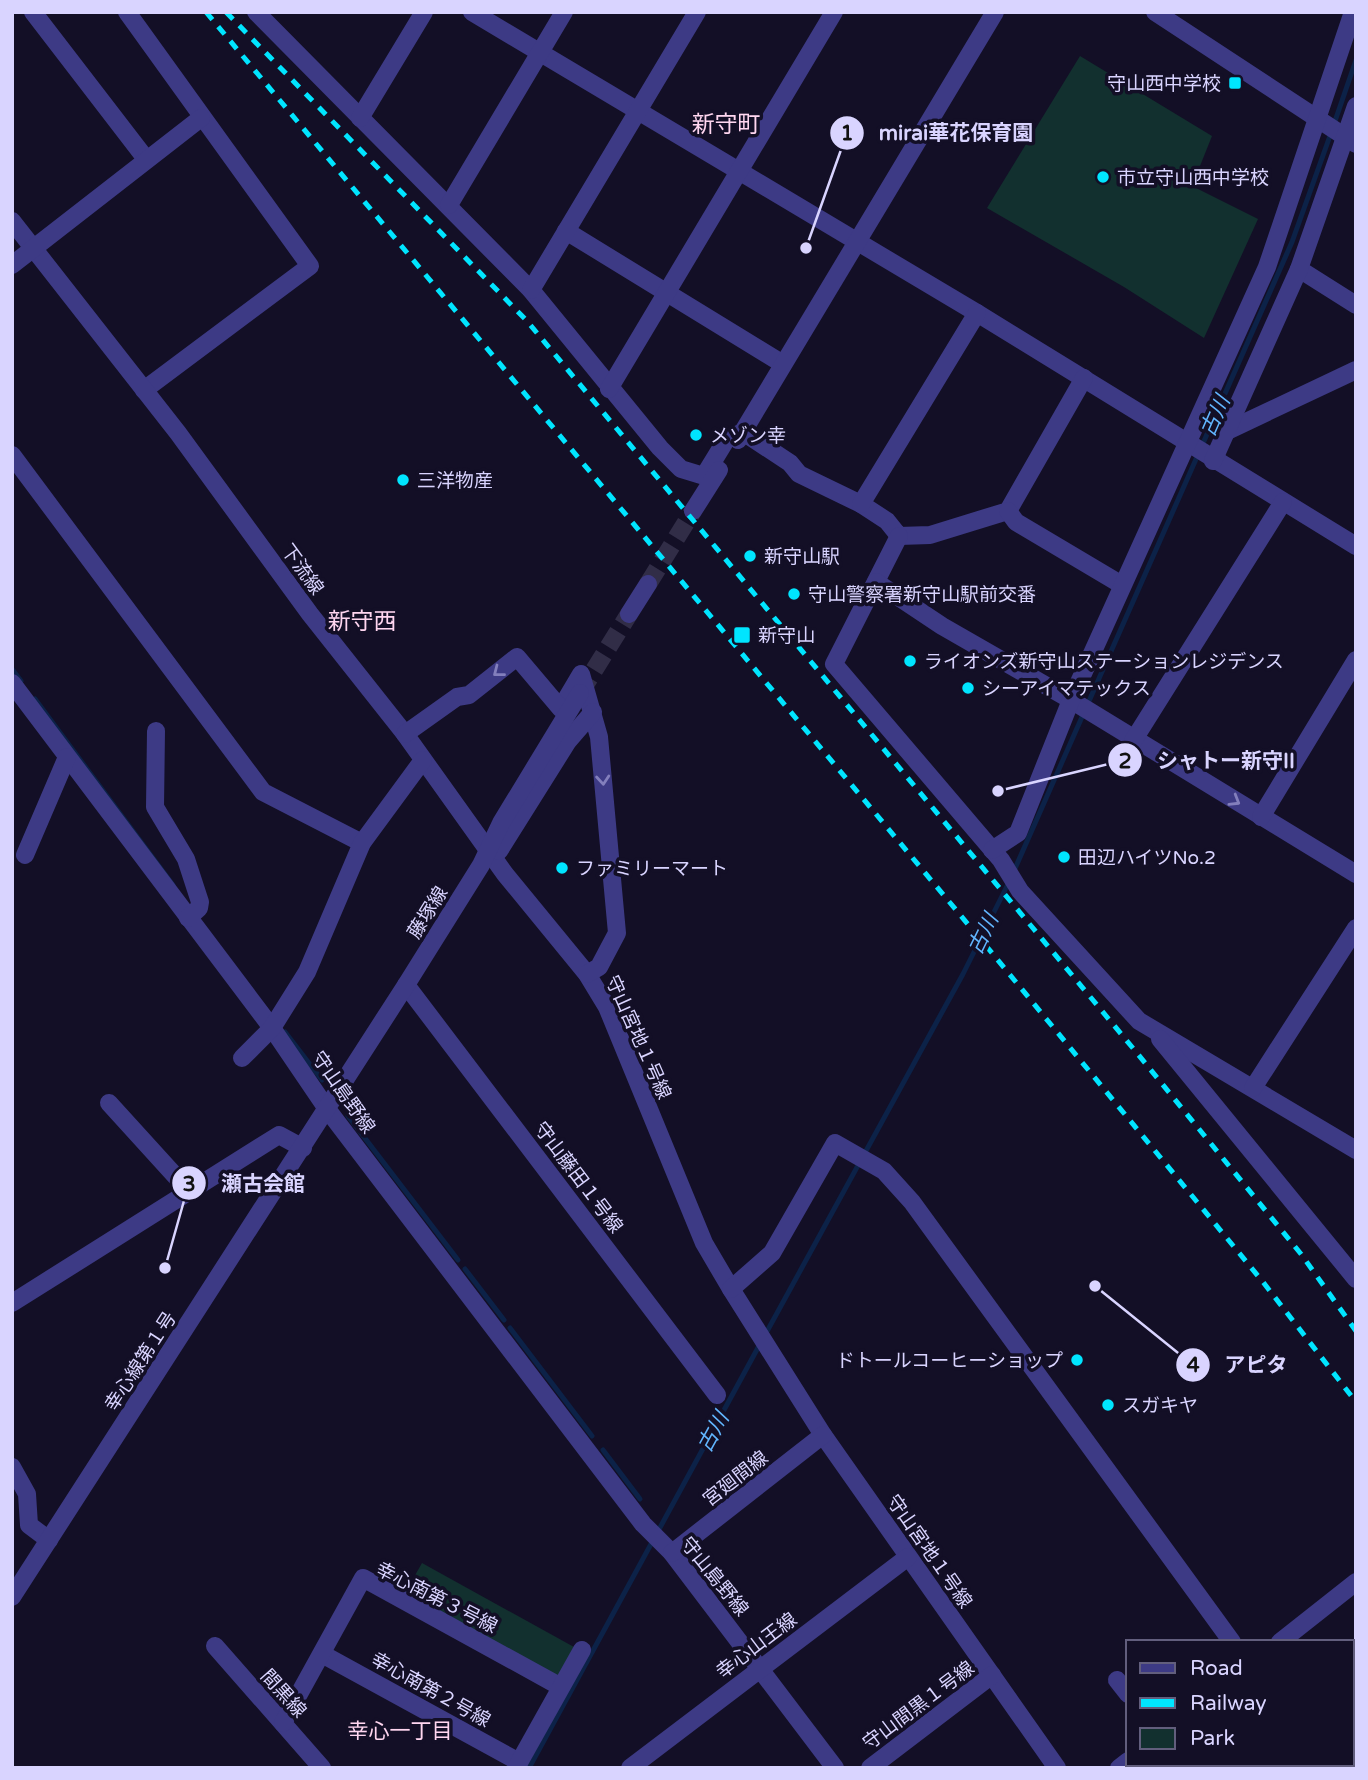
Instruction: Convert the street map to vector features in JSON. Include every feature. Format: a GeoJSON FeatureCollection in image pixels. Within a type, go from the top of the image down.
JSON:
{"type":"FeatureCollection","features":[{"type":"Feature","properties":{"kind":"street"},"geometry":{"type":"LineString","coordinates":[[33,12],[146,159]]}},
{"type":"Feature","properties":{"kind":"street"},"geometry":{"type":"LineString","coordinates":[[127,12],[310,266],[144,390]]}},
{"type":"Feature","properties":{"kind":"street"},"geometry":{"type":"LineString","coordinates":[[256,12],[531,290],[609,389],[681,469],[704,476],[726,440],[743,432]]}},
{"type":"Feature","properties":{"kind":"street"},"geometry":{"type":"LineString","coordinates":[[360,118],[424,12]]}},
{"type":"Feature","properties":{"kind":"street"},"geometry":{"type":"LineString","coordinates":[[472,12],[977,313],[1213,461],[1356,546]]}},
{"type":"Feature","properties":{"kind":"street"},"geometry":{"type":"LineString","coordinates":[[449,205],[564,12]]}},
{"type":"Feature","properties":{"kind":"street"},"geometry":{"type":"LineString","coordinates":[[531,290],[697,12]]}},
{"type":"Feature","properties":{"kind":"street"},"geometry":{"type":"LineString","coordinates":[[609,389],[834,12]]}},
{"type":"Feature","properties":{"kind":"street"},"geometry":{"type":"LineString","coordinates":[[693,511],[995,12]]}},
{"type":"Feature","properties":{"kind":"street"},"geometry":{"type":"LineString","coordinates":[[1155,12],[1347,138]]}},
{"type":"Feature","properties":{"kind":"street"},"geometry":{"type":"LineString","coordinates":[[996,855],[1018,833],[1070,700],[1266,267],[1320,120],[1353,12]]}},
{"type":"Feature","properties":{"kind":"street"},"geometry":{"type":"LineString","coordinates":[[1213,461],[1299,269],[1356,106]]}},
{"type":"Feature","properties":{"kind":"street"},"geometry":{"type":"LineString","coordinates":[[12,265],[201,118]]}},
{"type":"Feature","properties":{"kind":"street","name":"下流線"},"geometry":{"type":"LineString","coordinates":[[12,221],[144,390],[310,614],[405,734],[488,848],[587,974]]}},
{"type":"Feature","properties":{"kind":"street"},"geometry":{"type":"LineString","coordinates":[[566,231],[783,364]]}},
{"type":"Feature","properties":{"kind":"street"},"geometry":{"type":"LineString","coordinates":[[1299,269],[1356,305]]}},
{"type":"Feature","properties":{"kind":"street"},"geometry":{"type":"LineString","coordinates":[[861,504],[977,313]]}},
{"type":"Feature","properties":{"kind":"street"},"geometry":{"type":"LineString","coordinates":[[1227,432],[1356,370]]}},
{"type":"Feature","properties":{"kind":"street"},"geometry":{"type":"LineString","coordinates":[[900,536],[930,535],[1008,511],[1084,378]]}},
{"type":"Feature","properties":{"kind":"street"},"geometry":{"type":"LineString","coordinates":[[743,432],[790,463],[799,474],[861,504],[887,521],[900,536]]}},
{"type":"Feature","properties":{"kind":"street"},"geometry":{"type":"LineString","coordinates":[[12,455],[262,792],[362,843]]}},
{"type":"Feature","properties":{"kind":"street"},"geometry":{"type":"LineString","coordinates":[[1133,741],[1283,502]]}},
{"type":"Feature","properties":{"kind":"street"},"geometry":{"type":"LineString","coordinates":[[1008,511],[1025,528],[1122,585]]}},
{"type":"Feature","properties":{"kind":"street"},"geometry":{"type":"LineString","coordinates":[[900,536],[834,664],[996,855],[1022,893],[1139,1021],[1356,1150]]}},
{"type":"Feature","properties":{"kind":"street"},"geometry":{"type":"LineString","coordinates":[[876,582],[942,626],[1070,700],[1133,741],[1356,874]]}},
{"type":"Feature","properties":{"kind":"street"},"geometry":{"type":"LineString","coordinates":[[629,614],[648,584]]}},
{"type":"Feature","properties":{"kind":"street"},"geometry":{"type":"LineString","coordinates":[[405,734],[457,697],[469,695],[517,657],[561,709],[488,848]]}},
{"type":"Feature","properties":{"kind":"street"},"geometry":{"type":"LineString","coordinates":[[1261,817],[1356,660]]}},
{"type":"Feature","properties":{"kind":"street","name":"守山宮地１号線"},"geometry":{"type":"LineString","coordinates":[[561,709],[581,674],[599,737],[617,933],[599,967],[587,974],[607,1007],[704,1242],[823,1435],[1057,1768]]}},
{"type":"Feature","properties":{"kind":"street","name":"守山島野線"},"geometry":{"type":"LineString","coordinates":[[12,683],[272,1028],[327,1109],[642,1526],[667,1548],[835,1768]]}},
{"type":"Feature","properties":{"kind":"street","name":"藤塚線"},"geometry":{"type":"LineString","coordinates":[[303,1148],[406,985],[580,693]]}},
{"type":"Feature","properties":{"kind":"street"},"geometry":{"type":"LineString","coordinates":[[488,848],[593,712]]}},
{"type":"Feature","properties":{"kind":"street"},"geometry":{"type":"LineString","coordinates":[[156,731],[155,807],[186,859],[200,902],[199,908],[188,918]]}},
{"type":"Feature","properties":{"kind":"street"},"geometry":{"type":"LineString","coordinates":[[25,855],[67,757]]}},
{"type":"Feature","properties":{"kind":"street"},"geometry":{"type":"LineString","coordinates":[[242,1058],[272,1028],[307,972],[362,843],[423,760]]}},
{"type":"Feature","properties":{"kind":"street"},"geometry":{"type":"LineString","coordinates":[[1253,1088],[1356,928]]}},
{"type":"Feature","properties":{"kind":"street","name":"守山藤田１号線"},"geometry":{"type":"LineString","coordinates":[[406,985],[717,1395]]}},
{"type":"Feature","properties":{"kind":"street"},"geometry":{"type":"LineString","coordinates":[[1151,1028],[1356,1279]]}},
{"type":"Feature","properties":{"kind":"street"},"geometry":{"type":"LineString","coordinates":[[109,1102],[189,1191]]}},
{"type":"Feature","properties":{"kind":"street"},"geometry":{"type":"LineString","coordinates":[[12,1303],[279,1135],[303,1148]]}},
{"type":"Feature","properties":{"kind":"street"},"geometry":{"type":"LineString","coordinates":[[731,1289],[772,1253],[835,1143],[884,1171],[912,1202],[1231,1640]]}},
{"type":"Feature","properties":{"kind":"street","name":"幸心線第１号"},"geometry":{"type":"LineString","coordinates":[[12,1597],[303,1148]]}},
{"type":"Feature","properties":{"kind":"street","name":"宮廻間線"},"geometry":{"type":"LineString","coordinates":[[667,1548],[823,1435]]}},
{"type":"Feature","properties":{"kind":"street"},"geometry":{"type":"LineString","coordinates":[[12,1467],[27,1494],[29,1525],[49,1540]]}},
{"type":"Feature","properties":{"kind":"street","name":"幸心山王線"},"geometry":{"type":"LineString","coordinates":[[630,1768],[908,1557]]}},
{"type":"Feature","properties":{"kind":"street","name":"幸心南第３号線"},"geometry":{"type":"LineString","coordinates":[[282,1723],[363,1578],[561,1687]]}},
{"type":"Feature","properties":{"kind":"street"},"geometry":{"type":"LineString","coordinates":[[1283,1640],[1356,1582]]}},
{"type":"Feature","properties":{"kind":"street","name":"間黒線"},"geometry":{"type":"LineString","coordinates":[[215,1646],[323,1768]]}},
{"type":"Feature","properties":{"kind":"street"},"geometry":{"type":"LineString","coordinates":[[518,1765],[582,1650]]}},
{"type":"Feature","properties":{"kind":"street","name":"幸心南第２号線"},"geometry":{"type":"LineString","coordinates":[[322,1654],[518,1765]]}},
{"type":"Feature","properties":{"kind":"street","name":"守山間黒１号線"},"geometry":{"type":"LineString","coordinates":[[870,1768],[992,1675]]}},
{"type":"Feature","properties":{"kind":"green space"},"geometry":{"type":"Polygon","coordinates":[[[1080,56],[1212,136],[1192,186],[1258,219],[1204,338],[1124,287],[987,208],[1080,56]]]}},
{"type":"Feature","properties":{"kind":"green space"},"geometry":{"type":"Polygon","coordinates":[[[422,1563],[574,1647],[557,1678],[405,1593],[422,1563]]]}},
{"type":"Feature","properties":{"kind":"waterway","name":"古川"},"geometry":{"type":"LineString","coordinates":[[1334,124],[1356,60]]}},
{"type":"Feature","properties":{"kind":"waterway","name":"古川"},"geometry":{"type":"LineString","coordinates":[[1013,873],[1292,242],[1331,133]]}},
{"type":"Feature","properties":{"kind":"waterway"},"geometry":{"type":"LineString","coordinates":[[12,669],[21,681]]}},
{"type":"Feature","properties":{"kind":"waterway"},"geometry":{"type":"LineString","coordinates":[[35,699],[173,885]]}},
{"type":"Feature","properties":{"kind":"waterway","name":"古川"},"geometry":{"type":"LineString","coordinates":[[765,1335],[963,974],[1009,882]]}},
{"type":"Feature","properties":{"kind":"waterway"},"geometry":{"type":"LineString","coordinates":[[285,1032],[322,1080]]}},
{"type":"Feature","properties":{"kind":"waterway"},"geometry":{"type":"LineString","coordinates":[[348,1116],[458,1260]]}},
{"type":"Feature","properties":{"kind":"waterway"},"geometry":{"type":"LineString","coordinates":[[465,1269],[504,1320]]}},
{"type":"Feature","properties":{"kind":"waterway"},"geometry":{"type":"LineString","coordinates":[[510,1328],[592,1436]]}},
{"type":"Feature","properties":{"kind":"waterway","name":"古川"},"geometry":{"type":"LineString","coordinates":[[529,1768],[760,1344]]}},
{"type":"Feature","properties":{"kind":"waterway"},"geometry":{"type":"LineString","coordinates":[[603,1450],[640,1499]]}},
{"type":"Feature","properties":{"kind":"tunnel"},"geometry":{"type":"LineString","coordinates":[[648,584],[693,511]]}},
{"type":"Feature","properties":{"kind":"tunnel"},"geometry":{"type":"LineString","coordinates":[[580,693],[629,614]]}},
{"type":"Feature","properties":{"kind":"railway"},"geometry":{"type":"LineString","coordinates":[[206,12],[992,953],[1263,1282],[1356,1402]]}},
{"type":"Feature","properties":{"kind":"railway"},"geometry":{"type":"LineString","coordinates":[[226,12],[527,321],[1132,1047],[1301,1254],[1356,1331]]}},
{"type":"Feature","properties":{"kind":"place","name":"守山西中学校"},"geometry":{"type":"Point","coordinates":[1235,83]}},
{"type":"Feature","properties":{"kind":"place","name":"市立守山西中学校"},"geometry":{"type":"Point","coordinates":[1103,177]}},
{"type":"Feature","properties":{"kind":"place","name":"mirai華花保育園"},"geometry":{"type":"Point","coordinates":[806,248]}},
{"type":"Feature","properties":{"kind":"place","name":"メゾン幸"},"geometry":{"type":"Point","coordinates":[696,435]}},
{"type":"Feature","properties":{"kind":"place","name":"三洋物産"},"geometry":{"type":"Point","coordinates":[403,480]}},
{"type":"Feature","properties":{"kind":"place","name":"新守山駅"},"geometry":{"type":"Point","coordinates":[750,556]}},
{"type":"Feature","properties":{"kind":"place","name":"守山警察署新守山駅前交番"},"geometry":{"type":"Point","coordinates":[794,594]}},
{"type":"Feature","properties":{"kind":"place","name":"新守山"},"geometry":{"type":"Point","coordinates":[742,635]}},
{"type":"Feature","properties":{"kind":"place","name":"ライオンズ新守山ステーションレジデンス"},"geometry":{"type":"Point","coordinates":[910,661]}},
{"type":"Feature","properties":{"kind":"place","name":"シーアイマテックス"},"geometry":{"type":"Point","coordinates":[968,688]}},
{"type":"Feature","properties":{"kind":"place","name":"シャトー新守II"},"geometry":{"type":"Point","coordinates":[998,791]}},
{"type":"Feature","properties":{"kind":"place","name":"田辺ハイツNo.2"},"geometry":{"type":"Point","coordinates":[1064,857]}},
{"type":"Feature","properties":{"kind":"place","name":"ファミリーマート"},"geometry":{"type":"Point","coordinates":[562,868]}},
{"type":"Feature","properties":{"kind":"place","name":"瀬古会館"},"geometry":{"type":"Point","coordinates":[165,1268]}},
{"type":"Feature","properties":{"kind":"place","name":"アピタ"},"geometry":{"type":"Point","coordinates":[1095,1286]}},
{"type":"Feature","properties":{"kind":"place","name":"ドトールコーヒーショップ"},"geometry":{"type":"Point","coordinates":[1077,1360]}},
{"type":"Feature","properties":{"kind":"place","name":"スガキヤ"},"geometry":{"type":"Point","coordinates":[1108,1405]}},
{"type":"Feature","properties":{"kind":"district","name":"新守町"},"geometry":{"type":"Point","coordinates":[726,124]}},
{"type":"Feature","properties":{"kind":"district","name":"新守西"},"geometry":{"type":"Point","coordinates":[362,621]}},
{"type":"Feature","properties":{"kind":"district","name":"幸心一丁目"},"geometry":{"type":"Point","coordinates":[400,1731]}}]}
